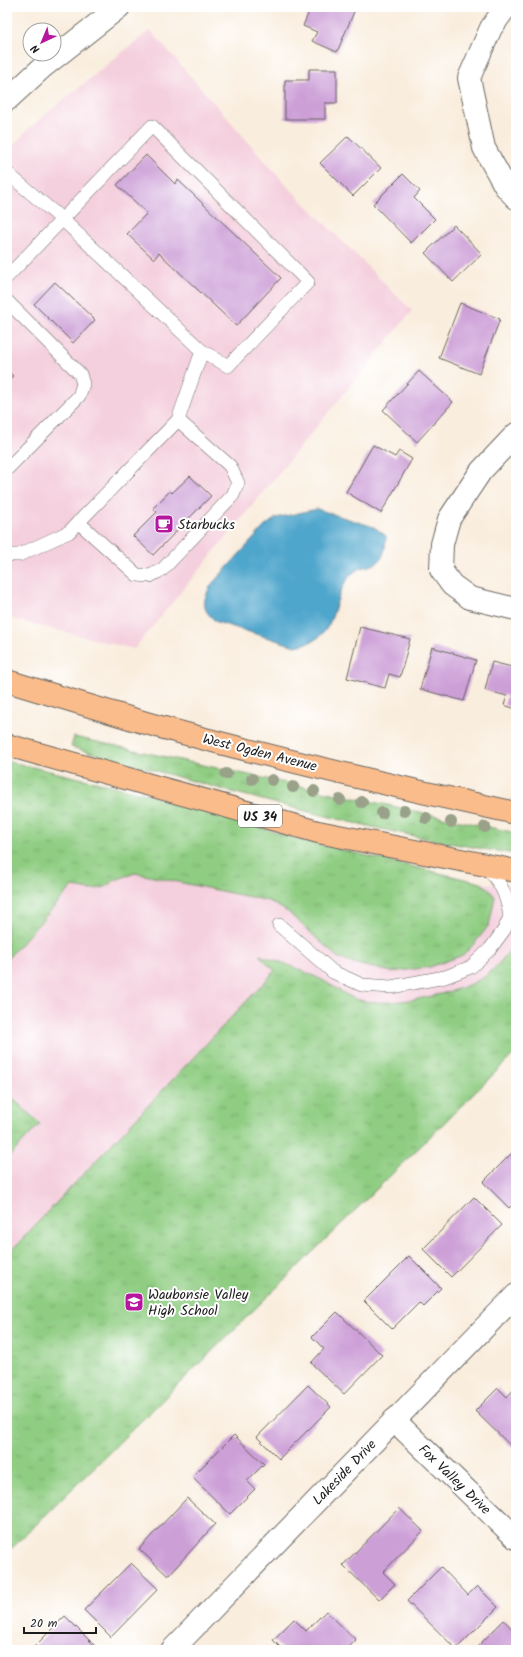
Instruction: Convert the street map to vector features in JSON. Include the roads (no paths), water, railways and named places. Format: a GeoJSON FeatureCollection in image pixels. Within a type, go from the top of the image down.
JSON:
{"type":"FeatureCollection","features":[{"type":"Feature","properties":{"kind":"main road","name":"West Ogden Avenue"},"geometry":{"type":"LineString","coordinates":[[7,680],[146,722],[232,745],[445,798],[516,813]]}},
{"type":"Feature","properties":{"kind":"main road","name":"US 34"},"geometry":{"type":"LineString","coordinates":[[7,745],[318,832],[516,871]]}},
{"type":"Feature","properties":{"kind":"street"},"geometry":{"type":"LineString","coordinates":[[7,100],[44,66],[119,7]]}},
{"type":"Feature","properties":{"kind":"street"},"geometry":{"type":"LineString","coordinates":[[506,7],[491,28],[469,78],[484,148],[502,181],[516,198]]}},
{"type":"Feature","properties":{"kind":"street"},"geometry":{"type":"LineString","coordinates":[[516,434],[482,471],[449,520],[442,544],[441,570],[452,585],[470,598],[516,609]]}},
{"type":"Feature","properties":{"kind":"street","name":"Lakeside Drive"},"geometry":{"type":"LineString","coordinates":[[172,1650],[516,1295]]}},
{"type":"Feature","properties":{"kind":"street","name":"Fox Valley Drive"},"geometry":{"type":"LineString","coordinates":[[394,1420],[516,1538]]}},
{"type":"Feature","properties":{"kind":"lane"},"geometry":{"type":"LineString","coordinates":[[7,173],[63,220],[202,352],[228,366],[308,282],[152,126],[63,220],[7,277]]}},
{"type":"Feature","properties":{"kind":"lane"},"geometry":{"type":"LineString","coordinates":[[7,301],[80,374],[83,384],[79,396],[7,469]]}},
{"type":"Feature","properties":{"kind":"lane"},"geometry":{"type":"LineString","coordinates":[[7,555],[19,555],[69,532],[178,420],[202,352]]}},
{"type":"Feature","properties":{"kind":"lane"},"geometry":{"type":"LineString","coordinates":[[78,522],[137,575],[150,576],[162,569],[233,495],[238,483],[230,466],[178,420]]}},
{"type":"Feature","properties":{"kind":"lane"},"geometry":{"type":"LineString","coordinates":[[485,866],[500,882],[507,900],[510,916]]}},
{"type":"Feature","properties":{"kind":"lane"},"geometry":{"type":"LineString","coordinates":[[279,925],[333,972],[362,985],[391,987],[445,977],[471,968],[490,949],[504,930],[516,904]]}},
{"type":"Feature","properties":{"kind":"water"},"geometry":{"type":"Polygon","coordinates":[[[317,509],[374,527],[386,536],[385,549],[382,557],[378,562],[355,571],[349,577],[342,588],[331,620],[319,637],[295,646],[217,622],[208,614],[205,601],[211,585],[265,526],[276,518],[317,509]]]}},
{"type":"Feature","properties":{"kind":"place","name":"Starbucks"},"geometry":{"type":"Point","coordinates":[164,524]}},
{"type":"Feature","properties":{"kind":"place","name":"Waubonsie Valley High School"},"geometry":{"type":"Point","coordinates":[134,1302]}}]}
